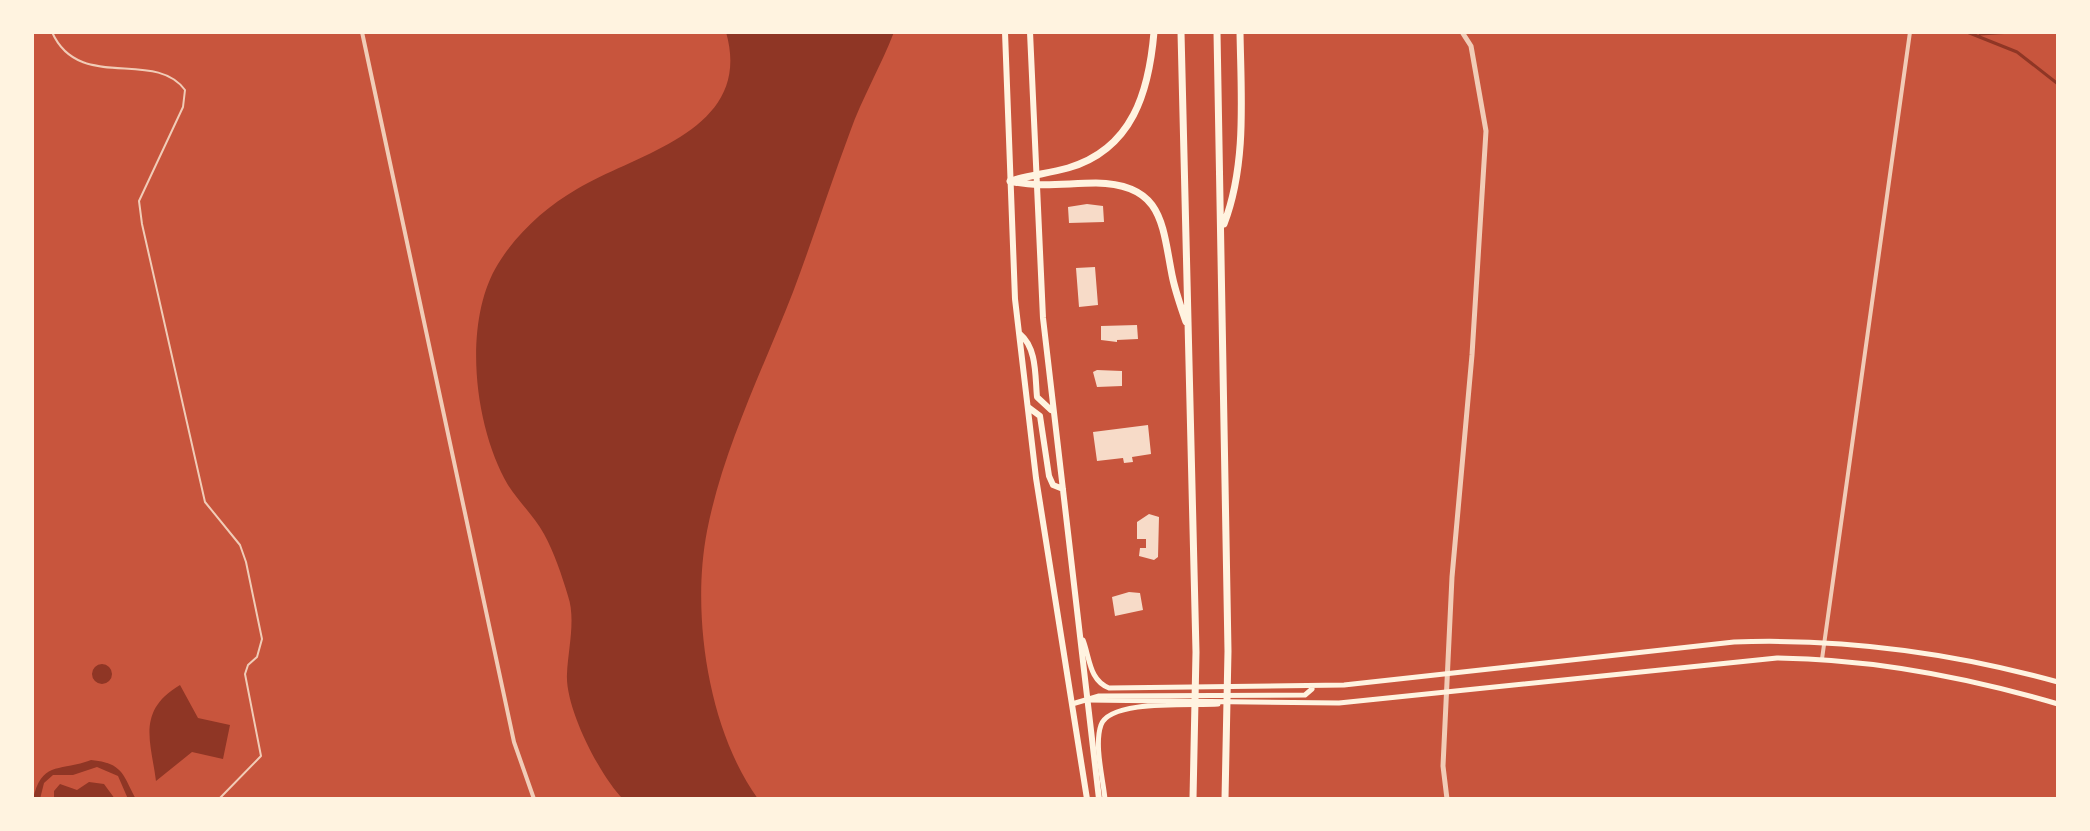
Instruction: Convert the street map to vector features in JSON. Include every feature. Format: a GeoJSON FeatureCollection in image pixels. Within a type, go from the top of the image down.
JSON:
{"type":"FeatureCollection","features":[{"type":"Feature","properties":{"kind":"highway"},"geometry":{"type":"LineString","coordinates":[[1010,181],[1086,161],[1102,152],[1127,127],[1149,83],[1154,32]]}},
{"type":"Feature","properties":{"kind":"highway"},"geometry":{"type":"LineString","coordinates":[[1181,32],[1196,652],[1193,799]]}},
{"type":"Feature","properties":{"kind":"highway"},"geometry":{"type":"LineString","coordinates":[[1217,32],[1228,651],[1225,799]]}},
{"type":"Feature","properties":{"kind":"highway"},"geometry":{"type":"LineString","coordinates":[[1222,229],[1232,203],[1240,138],[1240,32]]}},
{"type":"Feature","properties":{"kind":"highway"},"geometry":{"type":"LineString","coordinates":[[1010,181],[1034,187],[1109,184],[1122,186],[1146,199],[1155,209],[1167,236],[1172,274],[1189,332]]}},
{"type":"Feature","properties":{"kind":"main road"},"geometry":{"type":"LineString","coordinates":[[1005,32],[1020,334],[1028,407],[1087,799]]}},
{"type":"Feature","properties":{"kind":"main road"},"geometry":{"type":"LineString","coordinates":[[1030,32],[1034,187],[1051,410],[1102,799]]}},
{"type":"Feature","properties":{"kind":"main road"},"geometry":{"type":"LineString","coordinates":[[1020,334],[1028,341],[1033,356],[1037,397],[1051,410]]}},
{"type":"Feature","properties":{"kind":"main road"},"geometry":{"type":"LineString","coordinates":[[1028,407],[1040,416],[1049,476],[1053,485],[1063,489]]}},
{"type":"Feature","properties":{"kind":"main road"},"geometry":{"type":"LineString","coordinates":[[1081,635],[1093,674],[1104,687],[1314,687],[1734,642],[1824,640],[1926,650],[2058,682]]}},
{"type":"Feature","properties":{"kind":"main road"},"geometry":{"type":"LineString","coordinates":[[1087,700],[1339,703],[1447,694],[1726,661],[1822,659],[1956,676],[2058,704]]}},
{"type":"Feature","properties":{"kind":"main road"},"geometry":{"type":"LineString","coordinates":[[1072,704],[1099,696],[1305,695],[1314,687]]}},
{"type":"Feature","properties":{"kind":"main road"},"geometry":{"type":"LineString","coordinates":[[1102,799],[1100,727],[1114,710],[1262,701]]}},
{"type":"Feature","properties":{"kind":"street"},"geometry":{"type":"LineString","coordinates":[[362,32],[514,742],[534,799]]}},
{"type":"Feature","properties":{"kind":"street"},"geometry":{"type":"LineString","coordinates":[[1447,799],[1443,766],[1448,674],[1486,131],[1471,46],[1462,32]]}},
{"type":"Feature","properties":{"kind":"street"},"geometry":{"type":"LineString","coordinates":[[1822,659],[1910,32]]}},
{"type":"Feature","properties":{"kind":"lane"},"geometry":{"type":"LineString","coordinates":[[52,32],[60,49],[86,64],[168,75],[185,90],[183,107],[139,201],[205,502],[240,545],[262,639],[257,657],[248,665],[245,674],[261,756],[219,799]]}},
{"type":"Feature","properties":{"kind":"shaded area"},"geometry":{"type":"Polygon","coordinates":[[[726,32],[894,32],[855,119],[793,292],[733,440],[707,531],[701,598],[708,670],[727,740],[758,799],[623,799],[604,775],[572,705],[567,674],[571,635],[568,596],[548,541],[508,485],[496,461],[480,405],[476,344],[487,288],[498,264],[523,231],[543,212],[577,189],[659,149],[708,115],[723,93],[730,65],[726,32]]]}},
{"type":"Feature","properties":{"kind":"shaded area"},"geometry":{"type":"Polygon","coordinates":[[[102,664],[109,667],[112,674],[109,681],[102,684],[95,681],[92,674],[95,667],[102,664]]]}},
{"type":"Feature","properties":{"kind":"shaded area"},"geometry":{"type":"Polygon","coordinates":[[[180,685],[198,718],[230,725],[223,759],[192,752],[156,781],[150,740],[152,717],[157,705],[180,685]]]}},
{"type":"Feature","properties":{"kind":"shaded area"},"geometry":{"type":"Polygon","coordinates":[[[91,760],[110,764],[121,772],[136,799],[128,799],[118,776],[97,767],[73,775],[53,775],[44,783],[40,799],[33,799],[47,773],[91,760]]]}},
{"type":"Feature","properties":{"kind":"shaded area"},"geometry":{"type":"Polygon","coordinates":[[[89,782],[104,784],[115,799],[54,797],[54,791],[60,784],[77,790],[89,782]]]}},
{"type":"Feature","properties":{"kind":"building"},"geometry":{"type":"Polygon","coordinates":[[[1087,204],[1103,206],[1104,222],[1069,223],[1068,207],[1087,204]]]}},
{"type":"Feature","properties":{"kind":"building"},"geometry":{"type":"Polygon","coordinates":[[[1095,267],[1098,305],[1079,307],[1076,268],[1095,267]]]}},
{"type":"Feature","properties":{"kind":"building"},"geometry":{"type":"Polygon","coordinates":[[[1137,325],[1138,339],[1117,342],[1101,340],[1101,326],[1137,325]]]}},
{"type":"Feature","properties":{"kind":"building"},"geometry":{"type":"Polygon","coordinates":[[[1122,371],[1122,386],[1097,387],[1093,372],[1122,371]]]}},
{"type":"Feature","properties":{"kind":"building"},"geometry":{"type":"Polygon","coordinates":[[[1148,425],[1151,454],[1132,457],[1133,462],[1124,463],[1123,458],[1097,461],[1093,432],[1148,425]]]}},
{"type":"Feature","properties":{"kind":"building"},"geometry":{"type":"Polygon","coordinates":[[[1149,514],[1159,517],[1158,557],[1154,560],[1139,556],[1140,548],[1146,548],[1146,539],[1137,539],[1137,522],[1149,514]]]}},
{"type":"Feature","properties":{"kind":"building"},"geometry":{"type":"Polygon","coordinates":[[[1129,592],[1140,593],[1143,610],[1115,616],[1112,597],[1129,592]]]}},
{"type":"Feature","properties":{"kind":"waterway"},"geometry":{"type":"LineString","coordinates":[[1967,32],[2017,52],[2058,84]]}},
{"type":"Feature","properties":{"kind":"waterway"},"geometry":{"type":"LineString","coordinates":[[1980,34],[2012,32]]}}]}
